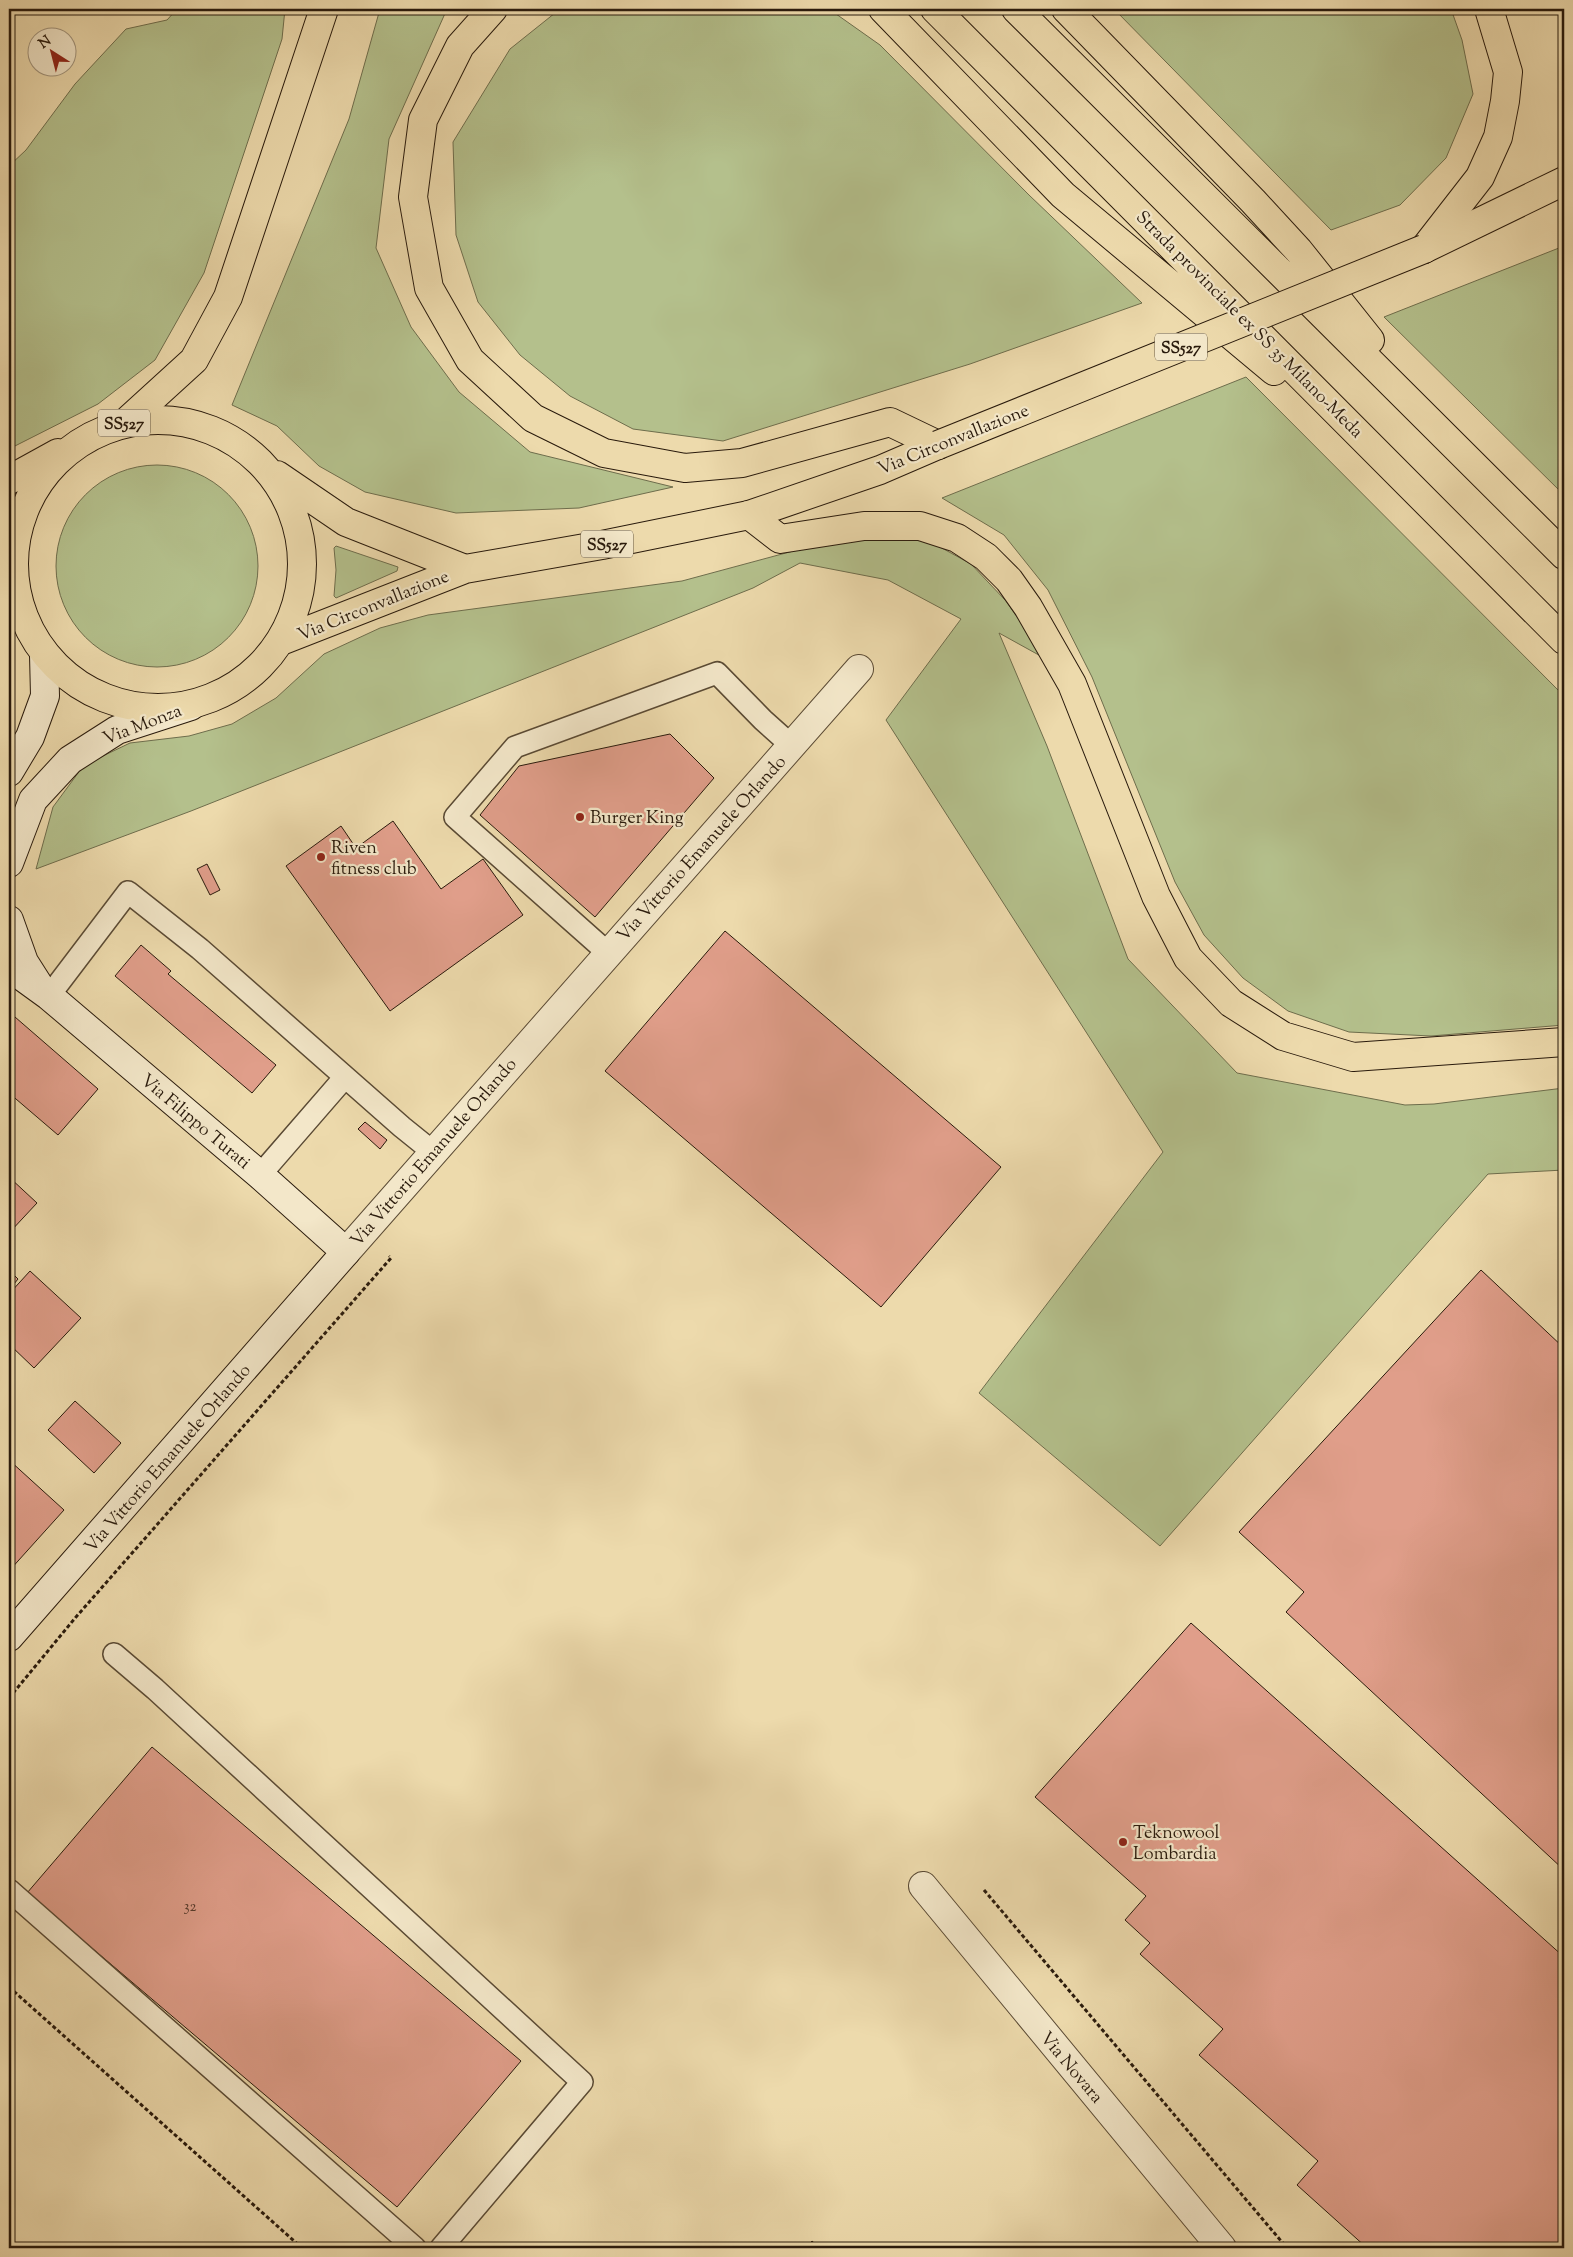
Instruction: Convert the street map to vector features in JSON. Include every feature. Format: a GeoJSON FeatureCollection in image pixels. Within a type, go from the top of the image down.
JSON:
{"type":"FeatureCollection","features":[{"type":"Feature","properties":{"kind":"main road"},"geometry":{"type":"LineString","coordinates":[[126,422],[194,360],[228,297],[324,9]]}},
{"type":"Feature","properties":{"kind":"main road"},"geometry":{"type":"LineString","coordinates":[[493,9],[460,46],[423,120],[413,197],[429,288],[470,360],[533,418],[604,453],[685,468],[742,463],[890,422],[938,445]]}},
{"type":"Feature","properties":{"kind":"main road"},"geometry":{"type":"LineString","coordinates":[[883,9],[1063,195],[1406,481]]}},
{"type":"Feature","properties":{"kind":"main road","name":"Strada provinciale ex SS 35 Milano-Meda"},"geometry":{"type":"LineString","coordinates":[[936,9],[1564,640]]}},
{"type":"Feature","properties":{"kind":"main road"},"geometry":{"type":"LineString","coordinates":[[1016,9],[1564,555]]}},
{"type":"Feature","properties":{"kind":"main road"},"geometry":{"type":"LineString","coordinates":[[1066,9],[1253,200],[1299,251],[1455,447]]}},
{"type":"Feature","properties":{"kind":"main road"},"geometry":{"type":"LineString","coordinates":[[1424,249],[1480,177],[1498,137],[1508,72],[1489,9]]}},
{"type":"Feature","properties":{"kind":"main road","name":"Via Circonvallazione"},"geometry":{"type":"LineString","coordinates":[[1424,249],[1564,180]]}},
{"type":"Feature","properties":{"kind":"main road","name":"Via Circonvallazione"},"geometry":{"type":"LineString","coordinates":[[281,641],[465,569],[602,545],[749,515],[880,470],[1424,249],[1564,200]]}},
{"type":"Feature","properties":{"kind":"main road","name":"SS527"},"geometry":{"type":"LineString","coordinates":[[9,480],[96,433],[126,422],[178,420],[228,436],[268,469],[292,508],[303,553],[299,599],[281,641],[242,682],[191,706],[151,709],[110,701],[74,683],[44,655],[14,609],[12,559],[24,507],[53,463],[96,433]]}},
{"type":"Feature","properties":{"kind":"main road","name":"Via Circonvallazione"},"geometry":{"type":"LineString","coordinates":[[268,469],[346,522],[465,569]]}},
{"type":"Feature","properties":{"kind":"main road"},"geometry":{"type":"LineString","coordinates":[[749,515],[780,538],[864,526],[920,526],[957,538],[986,557],[1010,580],[1028,607],[1072,684],[1156,896],[1188,958],[1231,1003],[1283,1036],[1353,1057],[1564,1042]]}},
{"type":"Feature","properties":{"kind":"street"},"geometry":{"type":"LineString","coordinates":[[9,772],[30,737],[46,696],[44,655]]}},
{"type":"Feature","properties":{"kind":"street","name":"Via Vittorio Emanuele Orlando"},"geometry":{"type":"LineString","coordinates":[[9,1637],[859,669]]}},
{"type":"Feature","properties":{"kind":"street","name":"Via Monza"},"geometry":{"type":"LineString","coordinates":[[9,862],[33,800],[70,760],[117,730],[191,706]]}},
{"type":"Feature","properties":{"kind":"street","name":"Via Filippo Turati"},"geometry":{"type":"LineString","coordinates":[[9,920],[24,962],[46,995]]}},
{"type":"Feature","properties":{"kind":"street","name":"Via Filippo Turati"},"geometry":{"type":"LineString","coordinates":[[9,968],[46,995],[260,1175],[354,1243]]}},
{"type":"Feature","properties":{"kind":"street","name":"Via Novara"},"geometry":{"type":"LineString","coordinates":[[923,1886],[1222,2248]]}},
{"type":"Feature","properties":{"kind":"lane"},"geometry":{"type":"LineString","coordinates":[[608,953],[455,817],[515,747],[717,673],[763,720],[792,746]]}},
{"type":"Feature","properties":{"kind":"lane"},"geometry":{"type":"LineString","coordinates":[[46,995],[128,892],[200,948],[345,1077],[433,1152]]}},
{"type":"Feature","properties":{"kind":"lane"},"geometry":{"type":"LineString","coordinates":[[260,1175],[345,1077]]}},
{"type":"Feature","properties":{"kind":"lane"},"geometry":{"type":"LineString","coordinates":[[114,1654],[155,1689],[582,2082],[441,2248]]}},
{"type":"Feature","properties":{"kind":"lane"},"geometry":{"type":"LineString","coordinates":[[9,1890],[415,2248]]}},
{"type":"Feature","properties":{"kind":"path"},"geometry":{"type":"LineString","coordinates":[[9,1698],[83,1610],[391,1258],[354,1243]]}},
{"type":"Feature","properties":{"kind":"path"},"geometry":{"type":"LineString","coordinates":[[984,1890],[1287,2248]]}},
{"type":"Feature","properties":{"kind":"path"},"geometry":{"type":"LineString","coordinates":[[9,1987],[302,2248]]}},
{"type":"Feature","properties":{"kind":"green space"},"geometry":{"type":"Polygon","coordinates":[[[177,9],[285,9],[282,39],[204,273],[155,360],[98,404],[9,449],[9,166],[26,150],[75,84],[126,29],[167,20],[177,9]]]}},
{"type":"Feature","properties":{"kind":"green space"},"geometry":{"type":"Polygon","coordinates":[[[380,9],[447,9],[389,139],[376,248],[411,327],[459,392],[530,452],[673,487],[579,508],[456,513],[365,492],[319,466],[277,426],[232,405],[349,119],[380,9]]]}},
{"type":"Feature","properties":{"kind":"green space"},"geometry":{"type":"Polygon","coordinates":[[[560,9],[829,9],[880,45],[1029,195],[1142,303],[970,364],[723,441],[633,429],[570,396],[520,355],[478,302],[456,235],[453,142],[510,49],[560,9]]]}},
{"type":"Feature","properties":{"kind":"green space"},"geometry":{"type":"Polygon","coordinates":[[[1114,9],[1451,9],[1462,40],[1473,94],[1446,158],[1400,205],[1331,230],[1114,9]]]}},
{"type":"Feature","properties":{"kind":"green space"},"geometry":{"type":"Polygon","coordinates":[[[1564,246],[1564,495],[1384,317],[1564,246]]]}},
{"type":"Feature","properties":{"kind":"green space"},"geometry":{"type":"Polygon","coordinates":[[[1246,377],[1564,696],[1564,1025],[1431,1036],[1349,1032],[1288,1011],[1243,978],[1204,935],[1175,882],[1092,677],[1048,590],[1004,535],[942,498],[1246,377]]]}},
{"type":"Feature","properties":{"kind":"green space"},"geometry":{"type":"Polygon","coordinates":[[[147,465],[167,465],[196,472],[229,494],[251,527],[258,556],[258,576],[251,605],[229,638],[196,660],[167,667],[147,667],[118,660],[85,638],[63,605],[56,576],[56,556],[63,527],[85,494],[118,472],[147,465]]]}},
{"type":"Feature","properties":{"kind":"green space"},"geometry":{"type":"Polygon","coordinates":[[[909,537],[940,547],[971,564],[1006,601],[1046,659],[999,633],[1047,746],[1128,959],[1237,1073],[1405,1105],[1434,1104],[1564,1088],[1564,1170],[1488,1174],[1160,1546],[979,1393],[1163,1152],[886,720],[961,619],[888,580],[800,563],[753,588],[191,811],[36,869],[53,807],[84,765],[130,743],[189,736],[232,724],[276,698],[324,654],[380,628],[428,615],[682,581],[834,540],[909,537]]]}},
{"type":"Feature","properties":{"kind":"green space"},"geometry":{"type":"Polygon","coordinates":[[[336,546],[398,567],[397,571],[336,598],[334,596],[336,570],[334,548],[336,546]]]}},
{"type":"Feature","properties":{"kind":"building"},"geometry":{"type":"Polygon","coordinates":[[[670,734],[714,778],[595,917],[480,815],[519,766],[670,734]]]}},
{"type":"Feature","properties":{"kind":"building"},"geometry":{"type":"Polygon","coordinates":[[[393,821],[441,889],[483,859],[523,915],[390,1011],[286,866],[341,826],[356,848],[393,821]]]}},
{"type":"Feature","properties":{"kind":"building"},"geometry":{"type":"Polygon","coordinates":[[[207,864],[220,890],[210,895],[197,869],[207,864]]]}},
{"type":"Feature","properties":{"kind":"building"},"geometry":{"type":"Polygon","coordinates":[[[725,931],[1001,1167],[881,1307],[605,1071],[725,931]]]}},
{"type":"Feature","properties":{"kind":"building"},"geometry":{"type":"Polygon","coordinates":[[[141,945],[171,971],[168,974],[276,1065],[252,1093],[115,976],[141,945]]]}},
{"type":"Feature","properties":{"kind":"building"},"geometry":{"type":"Polygon","coordinates":[[[9,1012],[14,1016],[9,1022],[9,1012]]]}},
{"type":"Feature","properties":{"kind":"building"},"geometry":{"type":"Polygon","coordinates":[[[15,1017],[98,1089],[58,1135],[9,1093],[9,1024],[15,1017]]]}},
{"type":"Feature","properties":{"kind":"building"},"geometry":{"type":"Polygon","coordinates":[[[365,1122],[387,1140],[380,1149],[358,1129],[365,1122]]]}},
{"type":"Feature","properties":{"kind":"building"},"geometry":{"type":"Polygon","coordinates":[[[9,1177],[37,1203],[9,1233],[9,1177]]]}},
{"type":"Feature","properties":{"kind":"building"},"geometry":{"type":"Polygon","coordinates":[[[9,1270],[18,1279],[9,1290],[9,1270]]]}},
{"type":"Feature","properties":{"kind":"building"},"geometry":{"type":"Polygon","coordinates":[[[1481,1270],[1564,1348],[1564,1870],[1286,1612],[1304,1592],[1239,1532],[1481,1270]]]}},
{"type":"Feature","properties":{"kind":"building"},"geometry":{"type":"Polygon","coordinates":[[[30,1271],[81,1318],[34,1368],[9,1344],[9,1294],[30,1271]]]}},
{"type":"Feature","properties":{"kind":"building"},"geometry":{"type":"Polygon","coordinates":[[[75,1401],[121,1443],[94,1473],[48,1430],[75,1401]]]}},
{"type":"Feature","properties":{"kind":"building"},"geometry":{"type":"Polygon","coordinates":[[[9,1460],[64,1510],[9,1571],[9,1460]]]}},
{"type":"Feature","properties":{"kind":"building"},"geometry":{"type":"Polygon","coordinates":[[[1191,1623],[1564,1957],[1564,2248],[1367,2248],[1297,2185],[1318,2161],[1199,2055],[1223,2029],[1140,1954],[1150,1943],[1125,1920],[1146,1896],[1035,1797],[1191,1623]]]}},
{"type":"Feature","properties":{"kind":"building"},"geometry":{"type":"Polygon","coordinates":[[[152,1747],[521,2061],[397,2207],[27,1893],[152,1747]]]}},
{"type":"Feature","properties":{"kind":"building"},"geometry":{"type":"Polygon","coordinates":[[[812,2241],[820,2248],[806,2248],[812,2241]]]}},
{"type":"Feature","properties":{"kind":"place","name":"Burger King"},"geometry":{"type":"Point","coordinates":[580,817]}},
{"type":"Feature","properties":{"kind":"place","name":"Riven fitness club"},"geometry":{"type":"Point","coordinates":[321,857]}},
{"type":"Feature","properties":{"kind":"place","name":"Teknowool Lombardia"},"geometry":{"type":"Point","coordinates":[1123,1842]}}]}
